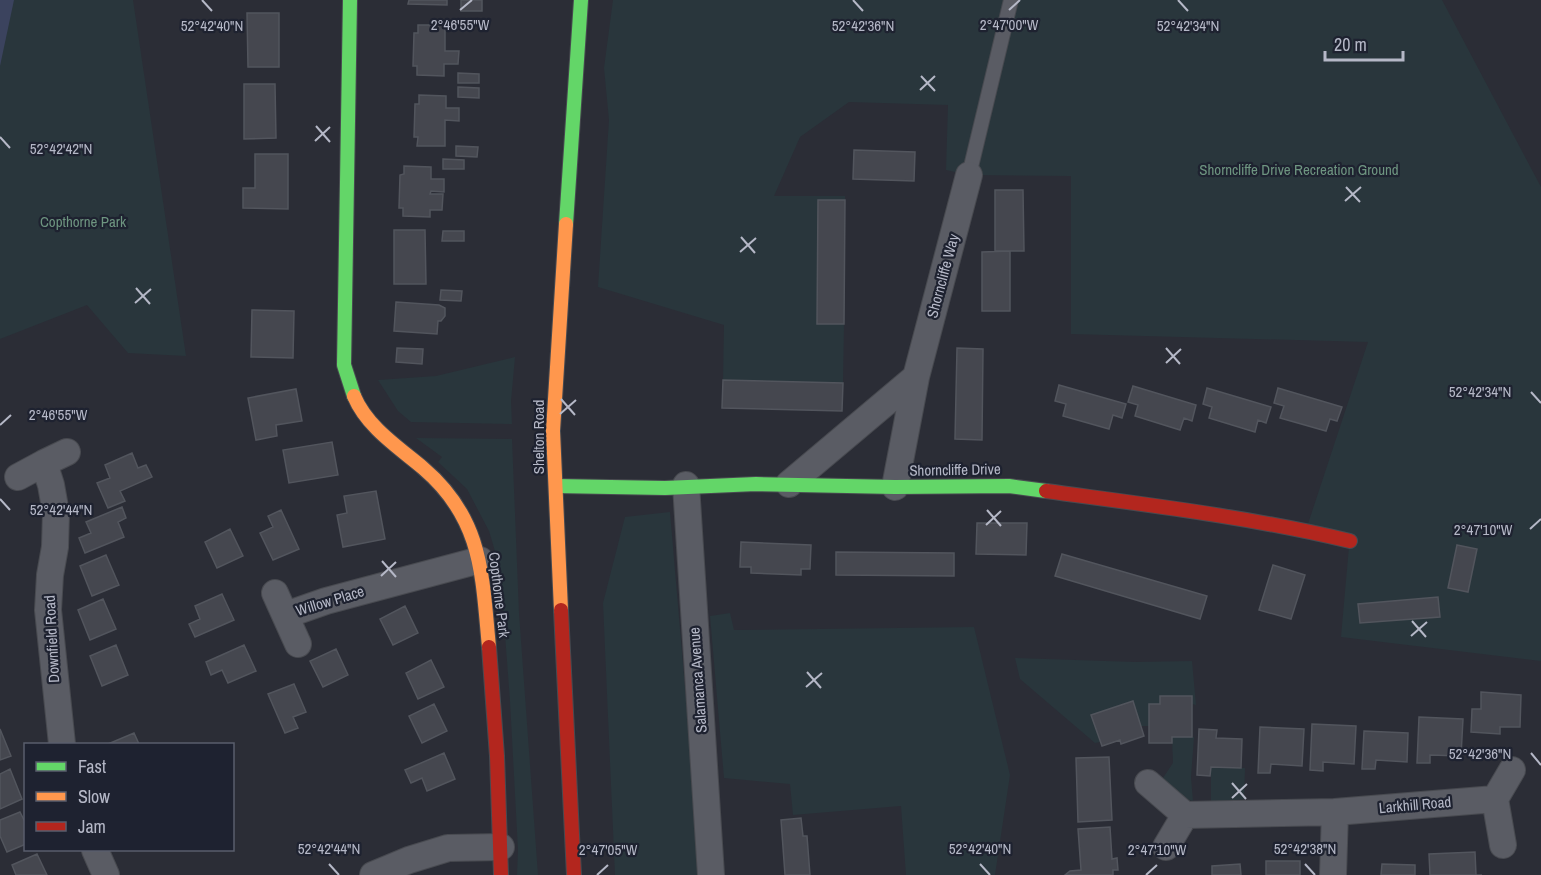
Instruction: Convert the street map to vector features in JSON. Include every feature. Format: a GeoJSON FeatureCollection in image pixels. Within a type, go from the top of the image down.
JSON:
{"type":"FeatureCollection","features":[{"type":"Feature","properties":{"kind":"street","name":"Copthorne Park"},"geometry":{"type":"LineString","coordinates":[[350,0],[344,364],[352,393],[363,414],[398,449],[442,483],[460,508],[471,531],[480,560],[493,695],[501,875]]}},
{"type":"Feature","properties":{"kind":"street","name":"Shelton Road"},"geometry":{"type":"LineString","coordinates":[[574,875],[553,431],[581,0]]}},
{"type":"Feature","properties":{"kind":"street","name":"Shorncliffe Way"},"geometry":{"type":"LineString","coordinates":[[895,487],[916,377],[969,175]]}},
{"type":"Feature","properties":{"kind":"street"},"geometry":{"type":"LineString","coordinates":[[789,484],[916,377]]}},
{"type":"Feature","properties":{"kind":"street"},"geometry":{"type":"LineString","coordinates":[[18,477],[67,452]]}},
{"type":"Feature","properties":{"kind":"street","name":"Downfield Road"},"geometry":{"type":"LineString","coordinates":[[44,464],[51,485],[56,513],[55,548],[50,575],[48,610],[62,743]]}},
{"type":"Feature","properties":{"kind":"street","name":"Shorncliffe Drive"},"geometry":{"type":"LineString","coordinates":[[556,486],[665,488],[686,485],[789,484],[895,487],[1009,486],[1304,530],[1350,541]]}},
{"type":"Feature","properties":{"kind":"street","name":"Salamanca Avenue"},"geometry":{"type":"LineString","coordinates":[[686,485],[711,875]]}},
{"type":"Feature","properties":{"kind":"street","name":"Willow Place"},"geometry":{"type":"LineString","coordinates":[[298,644],[280,604],[326,601],[480,560]]}},
{"type":"Feature","properties":{"kind":"street"},"geometry":{"type":"LineString","coordinates":[[1503,845],[1495,799],[1512,770]]}},
{"type":"Feature","properties":{"kind":"street"},"geometry":{"type":"LineString","coordinates":[[1148,783],[1185,814],[1166,847]]}},
{"type":"Feature","properties":{"kind":"street","name":"Larkhill Road"},"geometry":{"type":"LineString","coordinates":[[1185,814],[1335,812],[1495,799]]}},
{"type":"Feature","properties":{"kind":"street"},"geometry":{"type":"LineString","coordinates":[[1333,875],[1335,812]]}},
{"type":"Feature","properties":{"kind":"street"},"geometry":{"type":"LineString","coordinates":[[373,875],[409,860],[448,848],[501,847]]}},
{"type":"Feature","properties":{"kind":"street"},"geometry":{"type":"LineString","coordinates":[[96,851],[106,875]]}},
{"type":"Feature","properties":{"kind":"lane"},"geometry":{"type":"LineString","coordinates":[[969,175],[1011,0]]}},
{"type":"Feature","properties":{"kind":"green space","name":"Copthorne Park"},"geometry":{"type":"Polygon","coordinates":[[[0,0],[133,0],[186,356],[128,353],[87,305],[0,339],[0,0]]]}},
{"type":"Feature","properties":{"kind":"green space","name":"Shorncliffe Drive Recreation Ground"},"geometry":{"type":"Polygon","coordinates":[[[613,0],[1442,0],[1541,187],[1541,661],[1341,637],[1349,547],[1304,536],[1368,342],[1071,334],[1071,176],[969,175],[946,170],[948,105],[849,102],[800,137],[774,196],[845,196],[845,200],[818,200],[817,323],[844,324],[843,383],[723,380],[724,325],[598,287],[609,120],[604,68],[613,0]]]}},
{"type":"Feature","properties":{"kind":"green space"},"geometry":{"type":"Polygon","coordinates":[[[515,357],[511,401],[512,424],[411,422],[398,411],[378,380],[436,376],[515,357]]]}},
{"type":"Feature","properties":{"kind":"green space"},"geometry":{"type":"Polygon","coordinates":[[[416,438],[512,439],[519,613],[538,875],[517,875],[518,850],[510,701],[500,568],[489,531],[467,489],[438,462],[442,457],[416,438]]]}},
{"type":"Feature","properties":{"kind":"green space"},"geometry":{"type":"Polygon","coordinates":[[[670,512],[698,875],[615,875],[603,603],[625,517],[670,512]]]}},
{"type":"Feature","properties":{"kind":"green space"},"geometry":{"type":"Polygon","coordinates":[[[730,613],[734,630],[974,627],[1010,775],[995,875],[906,875],[901,806],[793,815],[790,784],[724,778],[710,616],[730,613]]]}},
{"type":"Feature","properties":{"kind":"green space"},"geometry":{"type":"Polygon","coordinates":[[[1015,658],[1135,662],[1192,661],[1196,705],[1192,704],[1191,696],[1160,696],[1160,704],[1149,704],[1149,726],[1141,726],[1132,701],[1092,715],[1100,742],[1095,743],[1020,679],[1015,658]]]}},
{"type":"Feature","properties":{"kind":"green space"},"geometry":{"type":"Polygon","coordinates":[[[1172,737],[1194,737],[1191,777],[1193,801],[1178,797],[1163,778],[1173,763],[1172,737]]]}},
{"type":"Feature","properties":{"kind":"green space"},"geometry":{"type":"Polygon","coordinates":[[[1211,767],[1245,768],[1244,799],[1211,804],[1211,767]]]}},
{"type":"Feature","properties":{"kind":"water"},"geometry":{"type":"Polygon","coordinates":[[[0,0],[14,0],[0,66],[0,0]]]}},
{"type":"Feature","properties":{"kind":"building"},"geometry":{"type":"Polygon","coordinates":[[[409,0],[447,0],[447,5],[408,4],[409,0]]]}},
{"type":"Feature","properties":{"kind":"building"},"geometry":{"type":"Polygon","coordinates":[[[461,0],[482,0],[482,11],[461,11],[461,0]]]}},
{"type":"Feature","properties":{"kind":"building"},"geometry":{"type":"Polygon","coordinates":[[[247,13],[279,13],[279,67],[248,67],[247,13]]]}},
{"type":"Feature","properties":{"kind":"building"},"geometry":{"type":"Polygon","coordinates":[[[418,25],[445,25],[445,51],[459,51],[458,64],[444,64],[444,76],[417,75],[417,66],[413,66],[414,33],[418,33],[418,25]]]}},
{"type":"Feature","properties":{"kind":"building"},"geometry":{"type":"Polygon","coordinates":[[[458,73],[479,74],[479,83],[458,83],[458,73]]]}},
{"type":"Feature","properties":{"kind":"building"},"geometry":{"type":"Polygon","coordinates":[[[244,84],[275,84],[276,138],[244,139],[244,84]]]}},
{"type":"Feature","properties":{"kind":"building"},"geometry":{"type":"Polygon","coordinates":[[[458,87],[479,88],[479,98],[458,97],[458,87]]]}},
{"type":"Feature","properties":{"kind":"building"},"geometry":{"type":"Polygon","coordinates":[[[419,95],[446,96],[446,108],[459,108],[459,121],[445,120],[445,146],[417,146],[418,137],[414,137],[415,104],[419,104],[419,95]]]}},
{"type":"Feature","properties":{"kind":"building"},"geometry":{"type":"Polygon","coordinates":[[[456,146],[478,147],[477,157],[456,156],[456,146]]]}},
{"type":"Feature","properties":{"kind":"building"},"geometry":{"type":"Polygon","coordinates":[[[854,150],[915,152],[914,181],[853,179],[854,150]]]}},
{"type":"Feature","properties":{"kind":"building"},"geometry":{"type":"Polygon","coordinates":[[[255,154],[288,154],[288,209],[243,208],[243,188],[255,188],[255,154]]]}},
{"type":"Feature","properties":{"kind":"building"},"geometry":{"type":"Polygon","coordinates":[[[443,159],[464,160],[464,169],[443,169],[443,159]]]}},
{"type":"Feature","properties":{"kind":"building"},"geometry":{"type":"Polygon","coordinates":[[[404,166],[431,167],[431,179],[444,179],[444,192],[431,191],[430,194],[443,194],[442,210],[430,210],[430,217],[403,216],[403,208],[399,208],[400,175],[404,174],[404,166]]]}},
{"type":"Feature","properties":{"kind":"building"},"geometry":{"type":"Polygon","coordinates":[[[995,190],[1023,190],[1024,251],[995,251],[995,190]]]}},
{"type":"Feature","properties":{"kind":"building"},"geometry":{"type":"Polygon","coordinates":[[[818,200],[845,200],[844,324],[817,324],[818,200]]]}},
{"type":"Feature","properties":{"kind":"building"},"geometry":{"type":"Polygon","coordinates":[[[394,230],[425,230],[426,284],[394,284],[394,230]]]}},
{"type":"Feature","properties":{"kind":"building"},"geometry":{"type":"Polygon","coordinates":[[[443,231],[464,231],[464,241],[442,241],[443,231]]]}},
{"type":"Feature","properties":{"kind":"building"},"geometry":{"type":"Polygon","coordinates":[[[1010,251],[1010,311],[982,311],[982,252],[1010,251]]]}},
{"type":"Feature","properties":{"kind":"building"},"geometry":{"type":"Polygon","coordinates":[[[441,290],[462,291],[461,301],[440,300],[441,290]]]}},
{"type":"Feature","properties":{"kind":"building"},"geometry":{"type":"Polygon","coordinates":[[[396,302],[439,305],[445,308],[445,316],[438,321],[437,334],[394,331],[396,302]]]}},
{"type":"Feature","properties":{"kind":"building"},"geometry":{"type":"Polygon","coordinates":[[[252,310],[294,311],[293,358],[251,357],[252,310]]]}},
{"type":"Feature","properties":{"kind":"building"},"geometry":{"type":"Polygon","coordinates":[[[397,348],[423,349],[422,364],[396,362],[397,348]]]}},
{"type":"Feature","properties":{"kind":"building"},"geometry":{"type":"Polygon","coordinates":[[[957,348],[983,349],[982,440],[955,439],[957,348]]]}},
{"type":"Feature","properties":{"kind":"building"},"geometry":{"type":"Polygon","coordinates":[[[723,380],[843,383],[842,411],[722,408],[723,380]]]}},
{"type":"Feature","properties":{"kind":"building"},"geometry":{"type":"Polygon","coordinates":[[[1059,385],[1126,404],[1122,418],[1113,415],[1109,429],[1063,416],[1066,404],[1055,401],[1059,385]]]}},
{"type":"Feature","properties":{"kind":"building"},"geometry":{"type":"Polygon","coordinates":[[[1133,386],[1196,405],[1192,421],[1184,418],[1180,430],[1135,416],[1138,405],[1128,402],[1133,386]]]}},
{"type":"Feature","properties":{"kind":"building"},"geometry":{"type":"Polygon","coordinates":[[[1207,388],[1271,407],[1266,423],[1258,420],[1255,432],[1209,418],[1212,407],[1203,404],[1207,388]]]}},
{"type":"Feature","properties":{"kind":"building"},"geometry":{"type":"Polygon","coordinates":[[[1278,388],[1342,407],[1337,421],[1330,419],[1326,431],[1280,418],[1284,406],[1274,403],[1278,388]]]}},
{"type":"Feature","properties":{"kind":"building"},"geometry":{"type":"Polygon","coordinates":[[[296,389],[302,421],[276,425],[277,436],[256,440],[248,398],[296,389]]]}},
{"type":"Feature","properties":{"kind":"building"},"geometry":{"type":"Polygon","coordinates":[[[332,442],[338,475],[289,483],[283,450],[332,442]]]}},
{"type":"Feature","properties":{"kind":"building"},"geometry":{"type":"Polygon","coordinates":[[[132,453],[138,468],[146,465],[152,477],[120,491],[125,501],[108,508],[97,483],[110,478],[105,465],[132,453]]]}},
{"type":"Feature","properties":{"kind":"building"},"geometry":{"type":"Polygon","coordinates":[[[376,491],[385,539],[343,547],[337,515],[347,513],[344,496],[376,491]]]}},
{"type":"Feature","properties":{"kind":"building"},"geometry":{"type":"Polygon","coordinates":[[[122,507],[126,518],[118,522],[124,537],[85,553],[79,538],[91,533],[86,522],[122,507]]]}},
{"type":"Feature","properties":{"kind":"building"},"geometry":{"type":"Polygon","coordinates":[[[281,510],[299,549],[273,560],[260,533],[273,527],[268,516],[281,510]]]}},
{"type":"Feature","properties":{"kind":"building"},"geometry":{"type":"Polygon","coordinates":[[[977,523],[1027,523],[1026,555],[976,554],[977,523]]]}},
{"type":"Feature","properties":{"kind":"building"},"geometry":{"type":"Polygon","coordinates":[[[230,529],[243,556],[217,568],[205,542],[230,529]]]}},
{"type":"Feature","properties":{"kind":"building"},"geometry":{"type":"Polygon","coordinates":[[[741,542],[811,545],[810,569],[801,569],[801,575],[751,573],[751,567],[740,567],[741,542]]]}},
{"type":"Feature","properties":{"kind":"building"},"geometry":{"type":"Polygon","coordinates":[[[1457,545],[1477,549],[1468,592],[1448,588],[1457,545]]]}},
{"type":"Feature","properties":{"kind":"building"},"geometry":{"type":"Polygon","coordinates":[[[836,552],[954,553],[954,576],[836,575],[836,552]]]}},
{"type":"Feature","properties":{"kind":"building"},"geometry":{"type":"Polygon","coordinates":[[[1062,554],[1207,596],[1200,619],[1055,576],[1062,554]]]}},
{"type":"Feature","properties":{"kind":"building"},"geometry":{"type":"Polygon","coordinates":[[[106,555],[119,585],[92,596],[80,566],[106,555]]]}},
{"type":"Feature","properties":{"kind":"building"},"geometry":{"type":"Polygon","coordinates":[[[1273,565],[1305,575],[1291,619],[1259,610],[1273,565]]]}},
{"type":"Feature","properties":{"kind":"building"},"geometry":{"type":"Polygon","coordinates":[[[222,594],[234,620],[195,637],[189,624],[200,619],[195,606],[222,594]]]}},
{"type":"Feature","properties":{"kind":"building"},"geometry":{"type":"Polygon","coordinates":[[[1438,597],[1440,617],[1360,623],[1358,604],[1438,597]]]}},
{"type":"Feature","properties":{"kind":"building"},"geometry":{"type":"Polygon","coordinates":[[[103,599],[116,629],[90,640],[78,610],[103,599]]]}},
{"type":"Feature","properties":{"kind":"building"},"geometry":{"type":"Polygon","coordinates":[[[405,606],[418,633],[393,645],[380,619],[405,606]]]}},
{"type":"Feature","properties":{"kind":"building"},"geometry":{"type":"Polygon","coordinates":[[[116,645],[128,675],[102,686],[90,656],[116,645]]]}},
{"type":"Feature","properties":{"kind":"building"},"geometry":{"type":"Polygon","coordinates":[[[244,645],[256,671],[228,683],[222,670],[211,675],[206,662],[244,645]]]}},
{"type":"Feature","properties":{"kind":"building"},"geometry":{"type":"Polygon","coordinates":[[[336,649],[348,675],[323,687],[310,661],[336,649]]]}},
{"type":"Feature","properties":{"kind":"building"},"geometry":{"type":"Polygon","coordinates":[[[431,660],[444,687],[418,699],[406,673],[431,660]]]}},
{"type":"Feature","properties":{"kind":"building"},"geometry":{"type":"Polygon","coordinates":[[[294,684],[306,712],[293,717],[298,728],[285,733],[268,694],[294,684]]]}},
{"type":"Feature","properties":{"kind":"building"},"geometry":{"type":"Polygon","coordinates":[[[1481,692],[1521,695],[1520,727],[1500,727],[1500,734],[1471,732],[1472,709],[1481,709],[1481,692]]]}},
{"type":"Feature","properties":{"kind":"building"},"geometry":{"type":"Polygon","coordinates":[[[1160,696],[1192,696],[1192,737],[1172,737],[1172,743],[1149,743],[1149,704],[1160,704],[1160,696]]]}},
{"type":"Feature","properties":{"kind":"building"},"geometry":{"type":"Polygon","coordinates":[[[1133,701],[1144,736],[1121,744],[1120,740],[1102,746],[1091,715],[1133,701]]]}},
{"type":"Feature","properties":{"kind":"building"},"geometry":{"type":"Polygon","coordinates":[[[434,704],[447,731],[422,743],[409,716],[434,704]]]}},
{"type":"Feature","properties":{"kind":"building"},"geometry":{"type":"Polygon","coordinates":[[[1419,717],[1463,719],[1461,756],[1430,755],[1430,763],[1417,763],[1419,717]]]}},
{"type":"Feature","properties":{"kind":"building"},"geometry":{"type":"Polygon","coordinates":[[[1312,724],[1356,726],[1354,764],[1323,762],[1323,771],[1310,770],[1312,724]]]}},
{"type":"Feature","properties":{"kind":"building"},"geometry":{"type":"Polygon","coordinates":[[[1260,727],[1304,729],[1302,766],[1271,764],[1270,773],[1258,773],[1260,727]]]}},
{"type":"Feature","properties":{"kind":"building"},"geometry":{"type":"Polygon","coordinates":[[[0,729],[11,756],[0,760],[0,729]]]}},
{"type":"Feature","properties":{"kind":"building"},"geometry":{"type":"Polygon","coordinates":[[[1199,729],[1217,730],[1216,738],[1242,739],[1241,768],[1211,767],[1210,776],[1197,775],[1199,729]]]}},
{"type":"Feature","properties":{"kind":"building"},"geometry":{"type":"Polygon","coordinates":[[[1364,731],[1408,733],[1407,762],[1376,760],[1375,769],[1362,769],[1364,731]]]}},
{"type":"Feature","properties":{"kind":"building"},"geometry":{"type":"Polygon","coordinates":[[[134,733],[139,743],[110,743],[134,733]]]}},
{"type":"Feature","properties":{"kind":"building"},"geometry":{"type":"Polygon","coordinates":[[[444,753],[455,779],[427,791],[422,778],[411,783],[405,770],[444,753]]]}},
{"type":"Feature","properties":{"kind":"building"},"geometry":{"type":"Polygon","coordinates":[[[1109,757],[1112,820],[1078,822],[1076,758],[1109,757]]]}},
{"type":"Feature","properties":{"kind":"building"},"geometry":{"type":"Polygon","coordinates":[[[10,769],[22,799],[0,809],[0,774],[10,769]]]}},
{"type":"Feature","properties":{"kind":"building"},"geometry":{"type":"Polygon","coordinates":[[[20,812],[24,820],[24,845],[7,852],[0,836],[0,820],[20,812]]]}},
{"type":"Feature","properties":{"kind":"building"},"geometry":{"type":"Polygon","coordinates":[[[801,818],[803,836],[807,836],[810,875],[785,875],[781,820],[801,818]]]}},
{"type":"Feature","properties":{"kind":"building"},"geometry":{"type":"Polygon","coordinates":[[[1110,827],[1112,859],[1117,858],[1118,870],[1113,870],[1113,875],[1065,875],[1070,871],[1081,870],[1078,829],[1110,827]]]}},
{"type":"Feature","properties":{"kind":"building"},"geometry":{"type":"Polygon","coordinates":[[[1475,852],[1476,875],[1430,875],[1429,854],[1475,852]]]}},
{"type":"Feature","properties":{"kind":"building"},"geometry":{"type":"Polygon","coordinates":[[[37,854],[47,875],[16,875],[12,865],[37,854]]]}},
{"type":"Feature","properties":{"kind":"building"},"geometry":{"type":"Polygon","coordinates":[[[1266,861],[1300,861],[1300,875],[1266,875],[1266,861]]]}},
{"type":"Feature","properties":{"kind":"building"},"geometry":{"type":"Polygon","coordinates":[[[1240,864],[1241,875],[1212,875],[1212,866],[1240,864]]]}},
{"type":"Feature","properties":{"kind":"building"},"geometry":{"type":"Polygon","coordinates":[[[1382,864],[1415,865],[1415,875],[1381,875],[1382,864]]]}},
{"type":"Feature","properties":{"kind":"traffic: fast"},"geometry":{"type":"LineString","coordinates":[[350,0],[344,365],[354,396]]}},
{"type":"Feature","properties":{"kind":"traffic: fast"},"geometry":{"type":"LineString","coordinates":[[566,224],[581,0]]}},
{"type":"Feature","properties":{"kind":"traffic: fast"},"geometry":{"type":"LineString","coordinates":[[556,486],[665,488],[756,484],[895,487],[1009,486],[1046,491]]}},
{"type":"Feature","properties":{"kind":"traffic: slow"},"geometry":{"type":"LineString","coordinates":[[561,610],[553,431],[566,224]]}},
{"type":"Feature","properties":{"kind":"traffic: slow"},"geometry":{"type":"LineString","coordinates":[[354,396],[375,427],[443,487],[458,507],[476,550],[481,572],[489,647]]}},
{"type":"Feature","properties":{"kind":"traffic: jam"},"geometry":{"type":"LineString","coordinates":[[1046,491],[1237,518],[1350,541]]}},
{"type":"Feature","properties":{"kind":"traffic: jam"},"geometry":{"type":"LineString","coordinates":[[561,610],[574,875]]}},
{"type":"Feature","properties":{"kind":"traffic: jam"},"geometry":{"type":"LineString","coordinates":[[489,647],[497,756],[501,875]]}}]}
